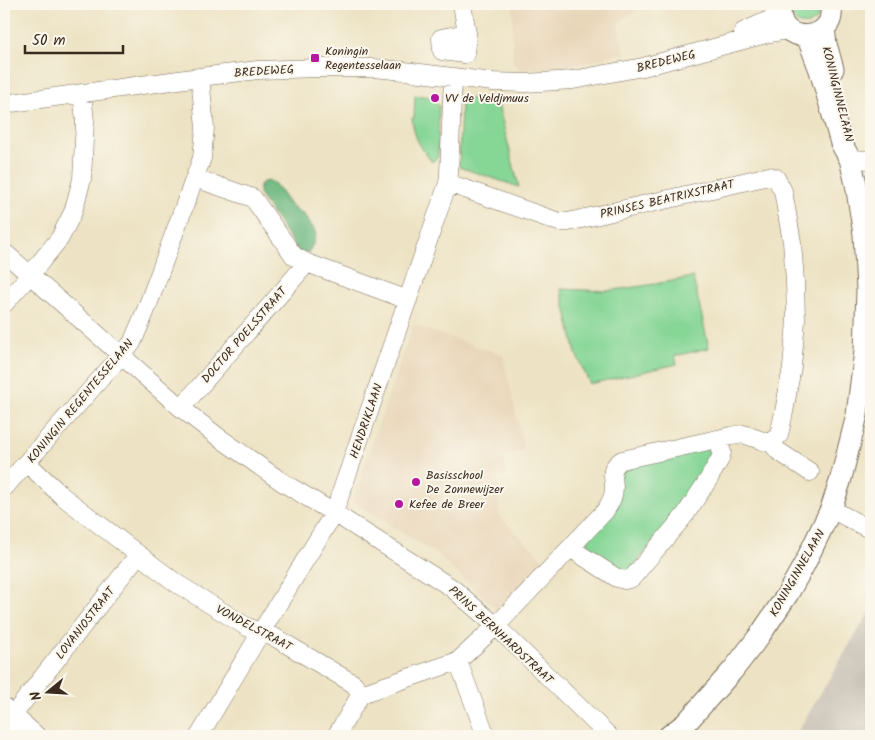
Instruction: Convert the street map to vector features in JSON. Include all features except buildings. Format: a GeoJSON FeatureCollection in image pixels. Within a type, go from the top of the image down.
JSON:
{"type":"FeatureCollection","features":[{"type":"Feature","properties":{"kind":"main road"},"geometry":{"type":"LineString","coordinates":[[796,22],[828,23],[833,5]]}},
{"type":"Feature","properties":{"kind":"main road","name":"KONINGINNELAAN"},"geometry":{"type":"LineString","coordinates":[[669,736],[683,730],[733,670],[766,627],[787,595],[831,509],[857,415],[865,351],[867,289],[864,234],[850,159],[841,143],[820,70],[796,22]]}},
{"type":"Feature","properties":{"kind":"street"},"geometry":{"type":"LineString","coordinates":[[462,4],[467,33]]}},
{"type":"Feature","properties":{"kind":"street","name":"BREDEWEG"},"geometry":{"type":"LineString","coordinates":[[4,104],[258,70],[344,68],[404,71],[493,82],[573,80],[643,67],[702,51],[769,20],[796,22]]}},
{"type":"Feature","properties":{"kind":"street","name":"KONINGIN REGENTESSELAAN"},"geometry":{"type":"LineString","coordinates":[[4,488],[132,343],[202,158],[205,128],[200,77]]}},
{"type":"Feature","properties":{"kind":"street","name":"HENDRIKLAAN"},"geometry":{"type":"LineString","coordinates":[[199,736],[334,513],[448,183],[450,173],[453,77]]}},
{"type":"Feature","properties":{"kind":"street"},"geometry":{"type":"LineString","coordinates":[[4,304],[60,238],[73,212],[82,179],[85,121],[82,93]]}},
{"type":"Feature","properties":{"kind":"street"},"geometry":{"type":"LineString","coordinates":[[850,159],[871,160]]}},
{"type":"Feature","properties":{"kind":"street","name":"PRINSES BEATRIXSTRAAT"},"geometry":{"type":"LineString","coordinates":[[448,183],[559,222],[568,222],[769,176],[776,178],[782,191],[792,242],[796,321],[792,367],[784,412],[779,435],[771,442]]}},
{"type":"Feature","properties":{"kind":"street"},"geometry":{"type":"LineString","coordinates":[[195,178],[253,198],[294,256],[307,263],[408,300]]}},
{"type":"Feature","properties":{"kind":"street","name":"PRINS BERNHARDSTRAAT"},"geometry":{"type":"LineString","coordinates":[[4,252],[182,408],[217,436],[282,482],[452,588],[496,626],[609,736]]}},
{"type":"Feature","properties":{"kind":"street","name":"DOCTOR POELSSTRAAT"},"geometry":{"type":"LineString","coordinates":[[182,408],[307,263]]}},
{"type":"Feature","properties":{"kind":"street"},"geometry":{"type":"LineString","coordinates":[[336,736],[361,694],[458,661],[496,626],[605,511],[611,502],[614,490],[612,473],[616,464],[622,460],[743,434],[771,442],[778,451],[810,472]]}},
{"type":"Feature","properties":{"kind":"street"},"geometry":{"type":"LineString","coordinates":[[570,548],[617,578],[625,580],[632,578],[685,515],[708,480],[722,452],[717,439]]}},
{"type":"Feature","properties":{"kind":"street","name":"VONDELSTRAAT"},"geometry":{"type":"LineString","coordinates":[[27,463],[62,496],[176,583],[247,627],[276,638],[354,684],[361,694]]}},
{"type":"Feature","properties":{"kind":"street"},"geometry":{"type":"LineString","coordinates":[[831,509],[871,530]]}},
{"type":"Feature","properties":{"kind":"street","name":"LOVANIOSTRAAT"},"geometry":{"type":"LineString","coordinates":[[7,736],[12,714],[138,555]]}},
{"type":"Feature","properties":{"kind":"street"},"geometry":{"type":"LineString","coordinates":[[458,661],[486,736]]}},
{"type":"Feature","properties":{"kind":"street"},"geometry":{"type":"LineString","coordinates":[[12,714],[37,736]]}},
{"type":"Feature","properties":{"kind":"shaded area"},"geometry":{"type":"Polygon","coordinates":[[[513,4],[645,4],[617,24],[625,53],[558,69],[520,69],[512,60],[513,4]]]}},
{"type":"Feature","properties":{"kind":"shaded area"},"geometry":{"type":"Polygon","coordinates":[[[413,325],[503,355],[524,450],[503,456],[507,476],[498,477],[499,516],[545,561],[499,612],[438,555],[352,501],[413,325]]]}},
{"type":"Feature","properties":{"kind":"shaded area"},"geometry":{"type":"Polygon","coordinates":[[[871,609],[871,736],[795,736],[871,609]]]}},
{"type":"Feature","properties":{"kind":"green space"},"geometry":{"type":"Polygon","coordinates":[[[792,4],[818,4],[819,13],[817,19],[805,25],[799,24],[794,20],[791,13],[792,4]]]}},
{"type":"Feature","properties":{"kind":"green space"},"geometry":{"type":"Polygon","coordinates":[[[415,95],[431,97],[439,106],[438,157],[432,162],[421,147],[414,131],[412,118],[414,118],[415,95]]]}},
{"type":"Feature","properties":{"kind":"green space"},"geometry":{"type":"Polygon","coordinates":[[[472,98],[497,100],[519,187],[459,167],[461,102],[472,98]]]}},
{"type":"Feature","properties":{"kind":"green space"},"geometry":{"type":"Polygon","coordinates":[[[269,181],[275,184],[290,205],[304,215],[314,229],[316,234],[308,253],[299,252],[259,194],[259,186],[263,182],[269,181]]]}},
{"type":"Feature","properties":{"kind":"green space"},"geometry":{"type":"Polygon","coordinates":[[[693,277],[709,348],[675,356],[677,364],[590,384],[576,354],[561,289],[606,291],[693,277]]]}},
{"type":"Feature","properties":{"kind":"green space"},"geometry":{"type":"Polygon","coordinates":[[[703,448],[711,451],[713,456],[677,513],[628,573],[622,574],[591,552],[587,543],[623,465],[703,448]]]}},
{"type":"Feature","properties":{"kind":"place","name":"Koningin Regentesselaan"},"geometry":{"type":"Point","coordinates":[315,58]}},
{"type":"Feature","properties":{"kind":"place","name":"VV de Veldjmuus"},"geometry":{"type":"Point","coordinates":[435,98]}},
{"type":"Feature","properties":{"kind":"place","name":"Basisschool De Zonnewijzer"},"geometry":{"type":"Point","coordinates":[416,482]}},
{"type":"Feature","properties":{"kind":"place","name":"Kefee de Breer"},"geometry":{"type":"Point","coordinates":[399,504]}}]}
